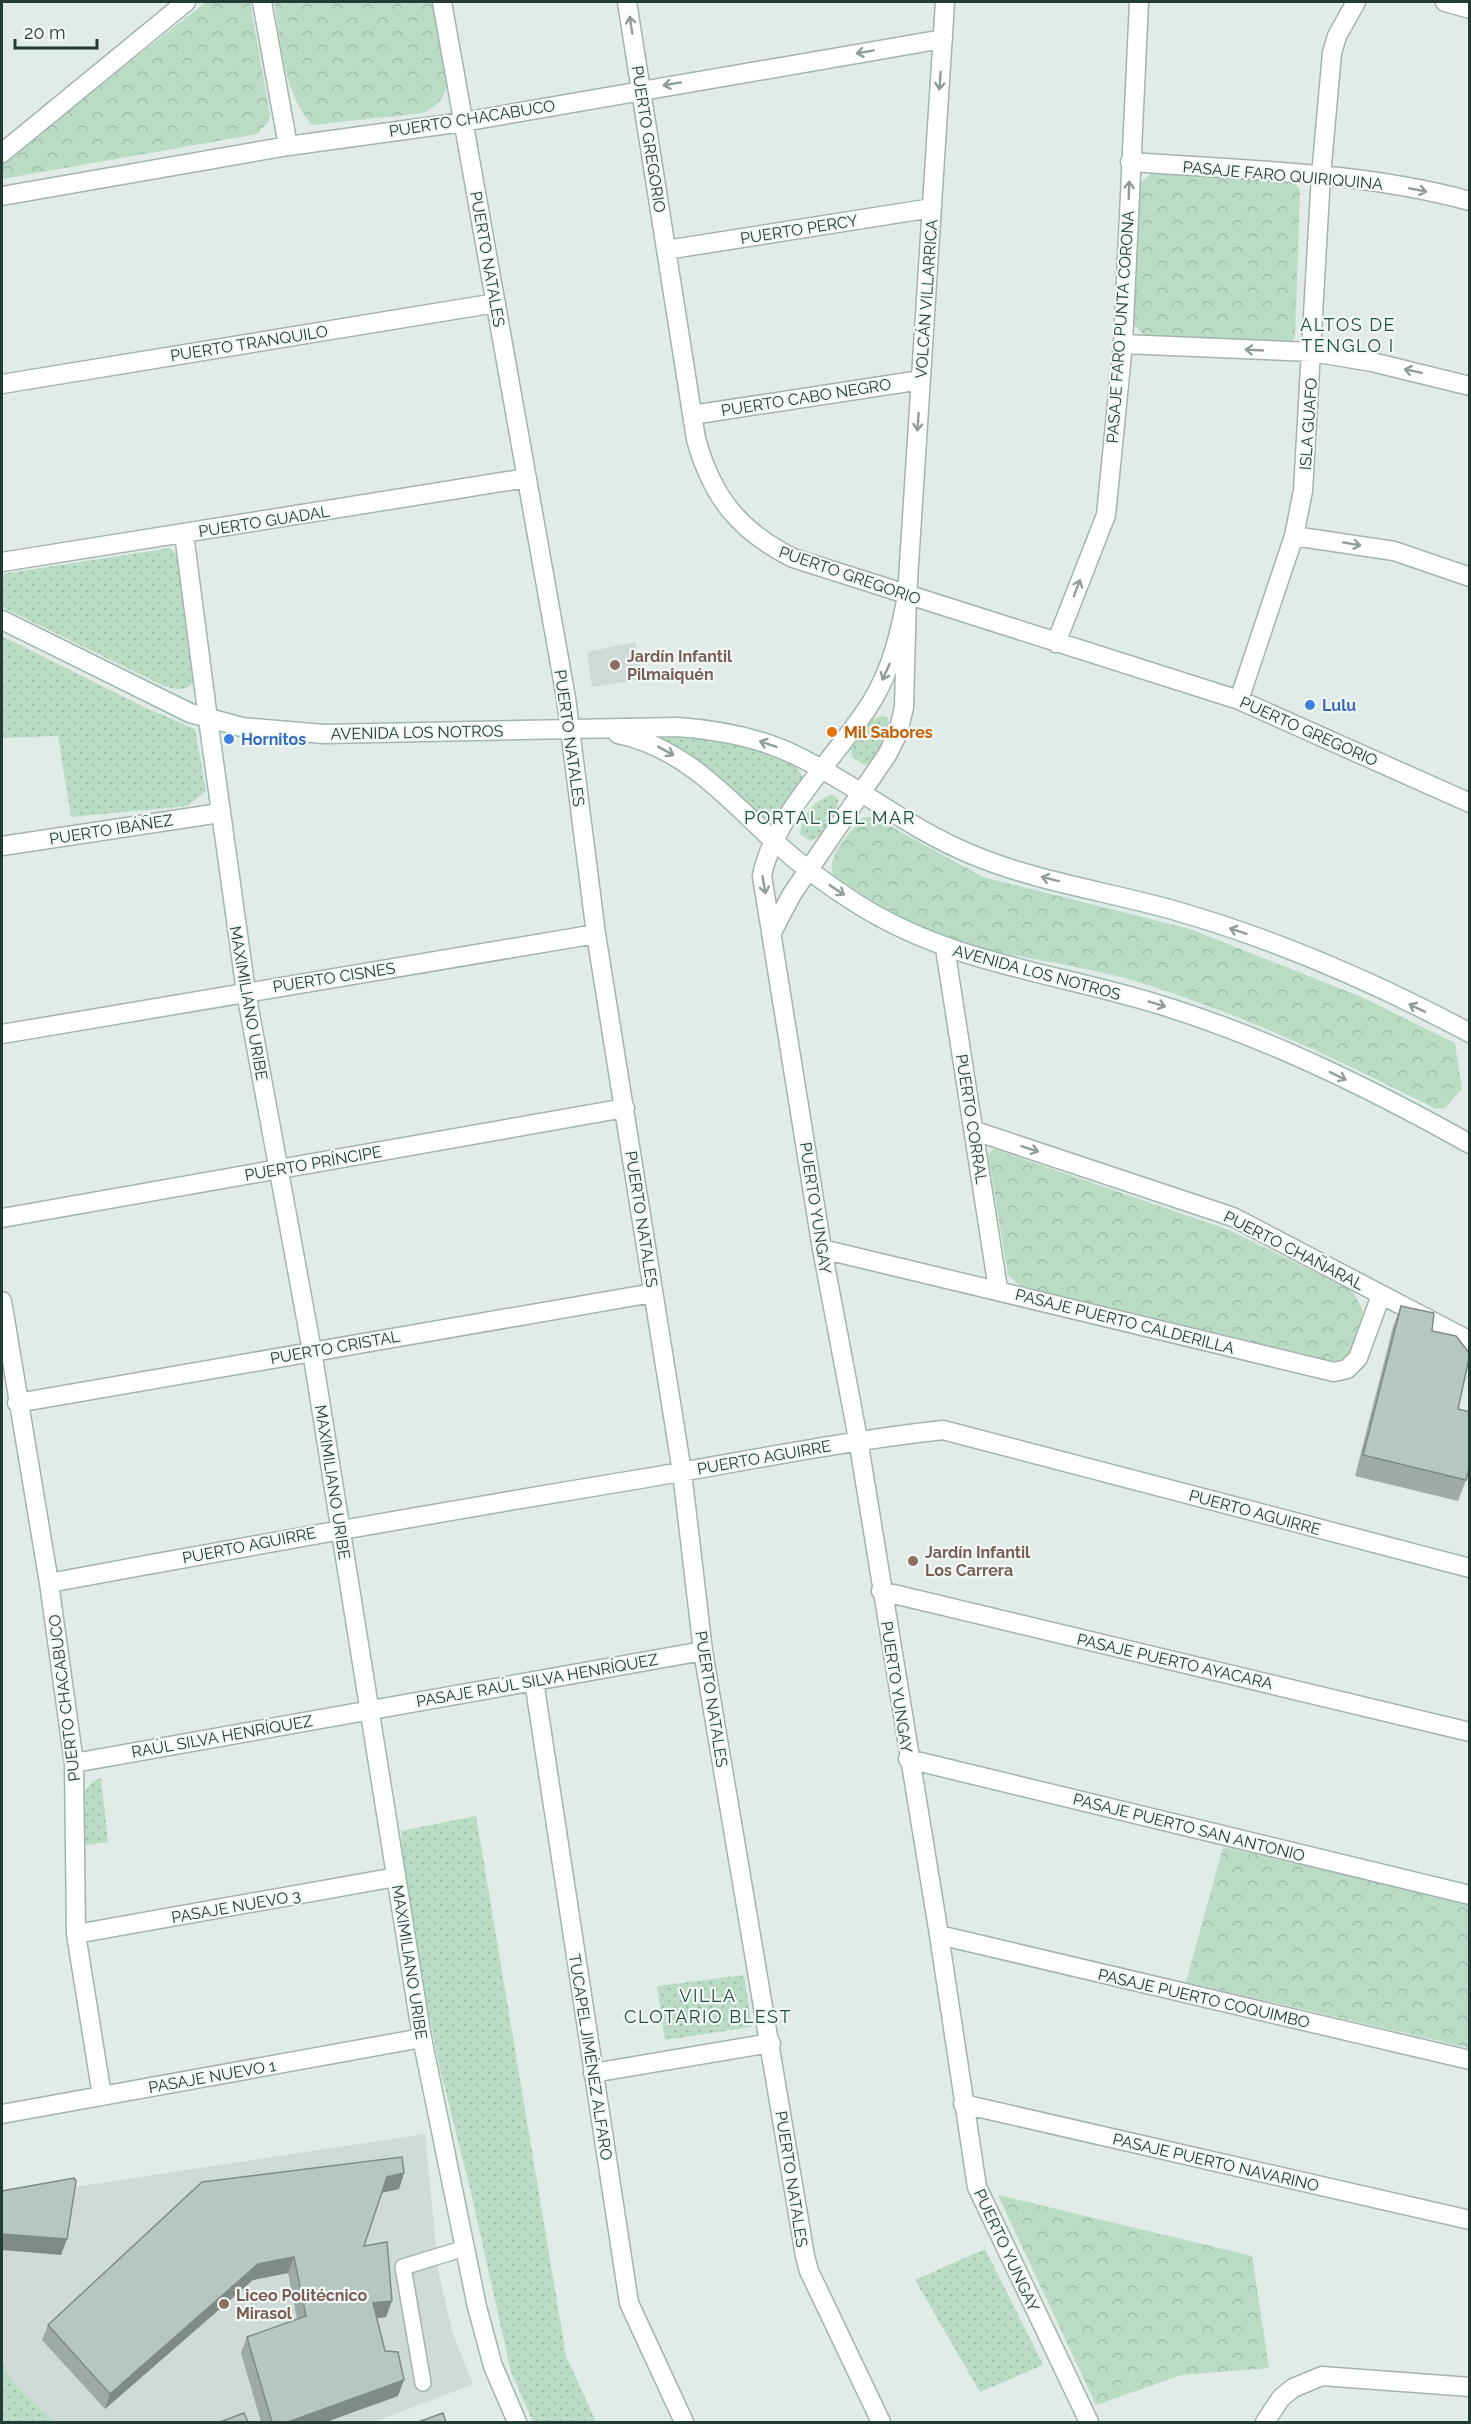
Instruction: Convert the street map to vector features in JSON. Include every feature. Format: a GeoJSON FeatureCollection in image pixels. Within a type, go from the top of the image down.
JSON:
{"type":"FeatureCollection","features":[{"type":"Feature","properties":{"kind":"street"},"geometry":{"type":"LineString","coordinates":[[2,153],[186,2]]}},
{"type":"Feature","properties":{"kind":"street"},"geometry":{"type":"LineString","coordinates":[[262,2],[288,146]]}},
{"type":"Feature","properties":{"kind":"street","name":"PUERTO NATALES"},"geometry":{"type":"LineString","coordinates":[[442,2],[566,698],[596,934],[682,1472],[703,1651],[771,2043],[805,2256],[809,2271],[881,2422]]}},
{"type":"Feature","properties":{"kind":"street","name":"PUERTO GREGORIO"},"geometry":{"type":"LineString","coordinates":[[627,2],[692,415],[703,465],[713,487],[746,528],[769,546],[793,558],[1239,700],[1470,803]]}},
{"type":"Feature","properties":{"kind":"street","name":"VOLCÁN VILLARRICA"},"geometry":{"type":"LineString","coordinates":[[808,870],[861,793],[898,733],[906,690],[908,596],[945,2]]}},
{"type":"Feature","properties":{"kind":"street","name":"PASAJE FARO PUNTA CORONA"},"geometry":{"type":"LineString","coordinates":[[1056,643],[1106,515],[1123,344],[1139,2]]}},
{"type":"Feature","properties":{"kind":"street","name":"ISLA GUAFO"},"geometry":{"type":"LineString","coordinates":[[1239,700],[1294,537],[1303,491],[1321,175],[1332,53],[1337,36],[1356,2]]}},
{"type":"Feature","properties":{"kind":"street"},"geometry":{"type":"LineString","coordinates":[[1445,2],[1470,9]]}},
{"type":"Feature","properties":{"kind":"street","name":"PUERTO CHACABUCO"},"geometry":{"type":"LineString","coordinates":[[2,196],[288,146],[463,122],[943,39]]}},
{"type":"Feature","properties":{"kind":"street","name":"PASAJE FARO QUIRIQUINA"},"geometry":{"type":"LineString","coordinates":[[1130,162],[1321,175],[1393,185],[1470,201]]}},
{"type":"Feature","properties":{"kind":"street","name":"PUERTO PERCY"},"geometry":{"type":"LineString","coordinates":[[666,250],[932,208]]}},
{"type":"Feature","properties":{"kind":"street","name":"PUERTO TRANQUILO"},"geometry":{"type":"LineString","coordinates":[[2,384],[495,303]]}},
{"type":"Feature","properties":{"kind":"street"},"geometry":{"type":"LineString","coordinates":[[1123,344],[1312,352],[1382,364],[1470,386]]}},
{"type":"Feature","properties":{"kind":"street","name":"PUERTO CABO NEGRO"},"geometry":{"type":"LineString","coordinates":[[692,415],[921,380]]}},
{"type":"Feature","properties":{"kind":"street","name":"PUERTO GUADAL"},"geometry":{"type":"LineString","coordinates":[[2,562],[527,478]]}},
{"type":"Feature","properties":{"kind":"street","name":"MAXIMILIANO URIBE"},"geometry":{"type":"LineString","coordinates":[[184,534],[246,992],[312,1351],[422,2038],[465,2248],[493,2366],[517,2422]]}},
{"type":"Feature","properties":{"kind":"street"},"geometry":{"type":"LineString","coordinates":[[1294,537],[1394,551],[1470,577]]}},
{"type":"Feature","properties":{"kind":"street","name":"VOLCÁN VILLARRICA"},"geometry":{"type":"LineString","coordinates":[[774,842],[821,769],[877,691],[898,640],[908,596]]}},
{"type":"Feature","properties":{"kind":"street","name":"AVENIDA LOS NOTROS"},"geometry":{"type":"LineString","coordinates":[[2,620],[173,705],[208,719],[242,727],[324,734],[665,727],[712,730],[765,742],[821,769],[915,826],[968,853],[999,865],[1173,910],[1241,932],[1317,961],[1470,1033]]}},
{"type":"Feature","properties":{"kind":"street","name":"AVENIDA LOS NOTROS"},"geometry":{"type":"LineString","coordinates":[[569,729],[617,734],[658,746],[705,777],[774,842],[808,870],[891,923],[945,948],[1144,1000],[1208,1021],[1329,1072],[1470,1144]]}},
{"type":"Feature","properties":{"kind":"street","name":"PUERTO IBÁÑEZ"},"geometry":{"type":"LineString","coordinates":[[2,846],[220,813]]}},
{"type":"Feature","properties":{"kind":"street","name":"PUERTO YUNGAY"},"geometry":{"type":"LineString","coordinates":[[774,842],[765,860],[762,876],[773,930],[822,1249],[858,1439],[908,1759],[939,1935],[976,2187],[1089,2422]]}},
{"type":"Feature","properties":{"kind":"street"},"geometry":{"type":"LineString","coordinates":[[773,930],[808,870]]}},
{"type":"Feature","properties":{"kind":"street","name":"PUERTO CISNES"},"geometry":{"type":"LineString","coordinates":[[2,1034],[596,934]]}},
{"type":"Feature","properties":{"kind":"street","name":"PUERTO CORRAL"},"geometry":{"type":"LineString","coordinates":[[945,948],[998,1289]]}},
{"type":"Feature","properties":{"kind":"street","name":"PUERTO PRÍNCIPE"},"geometry":{"type":"LineString","coordinates":[[2,1218],[625,1108]]}},
{"type":"Feature","properties":{"kind":"street","name":"PUERTO CHAÑARAL"},"geometry":{"type":"LineString","coordinates":[[975,1131],[1233,1217],[1470,1341]]}},
{"type":"Feature","properties":{"kind":"street","name":"PASAJE PUERTO CALDERILLA"},"geometry":{"type":"LineString","coordinates":[[822,1249],[998,1289],[1334,1372],[1347,1370],[1358,1358],[1381,1295]]}},
{"type":"Feature","properties":{"kind":"street","name":"PUERTO CRISTAL"},"geometry":{"type":"LineString","coordinates":[[17,1403],[653,1293]]}},
{"type":"Feature","properties":{"kind":"street","name":"PUERTO CHACABUCO"},"geometry":{"type":"LineString","coordinates":[[2,1302],[17,1403],[49,1583],[74,1763],[76,1934],[102,2096]]}},
{"type":"Feature","properties":{"kind":"street","name":"PUERTO AGUIRRE"},"geometry":{"type":"LineString","coordinates":[[49,1583],[341,1528],[682,1472],[858,1439],[944,1430],[1470,1568]]}},
{"type":"Feature","properties":{"kind":"street","name":"PASAJE PUERTO AYACARA"},"geometry":{"type":"LineString","coordinates":[[881,1591],[1470,1732]]}},
{"type":"Feature","properties":{"kind":"street","name":"PASAJE RAÚL SILVA HENRÍQUEZ"},"geometry":{"type":"LineString","coordinates":[[370,1710],[703,1651]]}},
{"type":"Feature","properties":{"kind":"street","name":"TUCAPEL JIMÉNEZ ALFARO"},"geometry":{"type":"LineString","coordinates":[[534,1681],[629,2303],[684,2422]]}},
{"type":"Feature","properties":{"kind":"street","name":"RAÚL SILVA HENRÍQUEZ"},"geometry":{"type":"LineString","coordinates":[[74,1763],[370,1710]]}},
{"type":"Feature","properties":{"kind":"street","name":"PASAJE PUERTO SAN ANTONIO"},"geometry":{"type":"LineString","coordinates":[[908,1759],[1470,1895]]}},
{"type":"Feature","properties":{"kind":"street","name":"PASAJE NUEVO 3"},"geometry":{"type":"LineString","coordinates":[[76,1934],[396,1877]]}},
{"type":"Feature","properties":{"kind":"street","name":"PASAJE PUERTO COQUIMBO"},"geometry":{"type":"LineString","coordinates":[[939,1935],[1470,2060]]}},
{"type":"Feature","properties":{"kind":"street","name":"PASAJE NUEVO 1"},"geometry":{"type":"LineString","coordinates":[[2,2114],[422,2038]]}},
{"type":"Feature","properties":{"kind":"street"},"geometry":{"type":"LineString","coordinates":[[593,2073],[771,2043]]}},
{"type":"Feature","properties":{"kind":"street","name":"PASAJE PUERTO NAVARINO"},"geometry":{"type":"LineString","coordinates":[[963,2104],[1470,2220]]}},
{"type":"Feature","properties":{"kind":"street"},"geometry":{"type":"LineString","coordinates":[[1265,2422],[1281,2398],[1293,2388],[1322,2376],[1470,2387]]}},
{"type":"Feature","properties":{"kind":"lane"},"geometry":{"type":"LineString","coordinates":[[423,2383],[403,2267],[465,2248]]}},
{"type":"Feature","properties":{"kind":"shaded area","name":"Jardín Infantil Pilmaiquén"},"geometry":{"type":"Polygon","coordinates":[[[635,642],[643,679],[592,687],[587,652],[635,642]]]}},
{"type":"Feature","properties":{"kind":"shaded area","name":"Liceo Politécnico Mirasol"},"geometry":{"type":"Polygon","coordinates":[[[425,2134],[439,2275],[453,2334],[473,2384],[375,2422],[54,2422],[13,2382],[2,2365],[2,2198],[425,2134]]]}},
{"type":"Feature","properties":{"kind":"green space"},"geometry":{"type":"Polygon","coordinates":[[[206,2],[250,2],[270,115],[269,121],[257,134],[2,179],[2,162],[206,2]]]}},
{"type":"Feature","properties":{"kind":"green space"},"geometry":{"type":"Polygon","coordinates":[[[274,2],[432,2],[447,72],[447,86],[443,96],[423,113],[312,125],[302,112],[289,82],[281,50],[274,2]]]}},
{"type":"Feature","properties":{"kind":"green space"},"geometry":{"type":"Polygon","coordinates":[[[1152,173],[1293,181],[1300,190],[1295,338],[1288,344],[1144,336],[1133,323],[1140,183],[1152,173]]]}},
{"type":"Feature","properties":{"kind":"green space"},"geometry":{"type":"Polygon","coordinates":[[[170,548],[177,554],[198,677],[183,689],[164,686],[2,607],[2,574],[170,548]]]}},
{"type":"Feature","properties":{"kind":"green space"},"geometry":{"type":"Polygon","coordinates":[[[2,636],[146,708],[195,729],[206,791],[187,806],[71,817],[58,736],[3,738],[2,636]]]}},
{"type":"Feature","properties":{"kind":"green space"},"geometry":{"type":"Polygon","coordinates":[[[881,716],[888,718],[886,738],[875,758],[865,765],[852,757],[851,749],[871,720],[881,716]]]}},
{"type":"Feature","properties":{"kind":"green space"},"geometry":{"type":"Polygon","coordinates":[[[660,734],[693,737],[762,751],[781,758],[795,767],[802,777],[783,810],[767,823],[691,757],[659,738],[660,734]]]}},
{"type":"Feature","properties":{"kind":"green space"},"geometry":{"type":"Polygon","coordinates":[[[833,795],[838,799],[834,819],[822,834],[810,841],[800,834],[806,814],[820,800],[833,795]]]}},
{"type":"Feature","properties":{"kind":"green space"},"geometry":{"type":"Polygon","coordinates":[[[863,817],[873,817],[983,877],[1190,929],[1359,996],[1455,1043],[1462,1089],[1445,1108],[1436,1109],[1288,1038],[1213,1007],[1135,981],[997,952],[952,940],[920,928],[890,912],[833,875],[832,867],[836,852],[863,817]]]}},
{"type":"Feature","properties":{"kind":"green space"},"geometry":{"type":"Polygon","coordinates":[[[994,1149],[1229,1230],[1352,1290],[1363,1310],[1358,1337],[1352,1352],[1338,1361],[1328,1363],[1022,1288],[1008,1275],[988,1154],[994,1149]]]}},
{"type":"Feature","properties":{"kind":"green space"},"geometry":{"type":"Polygon","coordinates":[[[101,1778],[108,1842],[81,1846],[80,1817],[83,1797],[86,1789],[101,1778]]]}},
{"type":"Feature","properties":{"kind":"green space"},"geometry":{"type":"Polygon","coordinates":[[[476,1816],[566,2356],[596,2422],[533,2422],[511,2372],[470,2188],[438,2061],[405,1886],[401,1831],[476,1816]]]}},
{"type":"Feature","properties":{"kind":"green space"},"geometry":{"type":"Polygon","coordinates":[[[1223,1847],[1469,1904],[1469,2048],[1186,1982],[1223,1847]]]}},
{"type":"Feature","properties":{"kind":"green space"},"geometry":{"type":"Polygon","coordinates":[[[744,1975],[752,2027],[665,2040],[657,1986],[744,1975]]]}},
{"type":"Feature","properties":{"kind":"green space"},"geometry":{"type":"Polygon","coordinates":[[[998,2195],[1252,2256],[1269,2368],[1181,2375],[1096,2405],[998,2195]]]}},
{"type":"Feature","properties":{"kind":"green space"},"geometry":{"type":"Polygon","coordinates":[[[985,2249],[1043,2365],[980,2392],[915,2280],[985,2249]]]}},
{"type":"Feature","properties":{"kind":"green space"},"geometry":{"type":"Polygon","coordinates":[[[2,2364],[13,2382],[54,2422],[2,2422],[2,2364]]]}},
{"type":"Feature","properties":{"kind":"building"},"geometry":{"type":"Polygon","coordinates":[[[1401,1306],[1434,1313],[1432,1331],[1456,1336],[1470,1354],[1458,1409],[1470,1412],[1470,1465],[1466,1480],[1363,1455],[1401,1306]]]}},
{"type":"Feature","properties":{"kind":"building"},"geometry":{"type":"Polygon","coordinates":[[[402,2157],[404,2173],[387,2177],[364,2246],[387,2242],[392,2301],[373,2303],[385,2351],[398,2352],[404,2380],[288,2422],[272,2422],[247,2337],[306,2316],[294,2257],[258,2264],[110,2394],[48,2325],[202,2182],[402,2157]]]}},
{"type":"Feature","properties":{"kind":"building"},"geometry":{"type":"Polygon","coordinates":[[[74,2178],[76,2181],[67,2239],[2,2234],[2,2191],[74,2178]]]}},
{"type":"Feature","properties":{"kind":"building"},"geometry":{"type":"Polygon","coordinates":[[[244,2413],[248,2422],[220,2422],[244,2413]]]}},
{"type":"Feature","properties":{"kind":"building"},"geometry":{"type":"Polygon","coordinates":[[[443,2413],[446,2422],[418,2422],[443,2413]]]}},
{"type":"Feature","properties":{"kind":"place","name":"Jardín Infantil Pilmaiquén"},"geometry":{"type":"Point","coordinates":[615,665]}},
{"type":"Feature","properties":{"kind":"place","name":"Lulu"},"geometry":{"type":"Point","coordinates":[1310,705]}},
{"type":"Feature","properties":{"kind":"place","name":"Mil Sabores"},"geometry":{"type":"Point","coordinates":[832,732]}},
{"type":"Feature","properties":{"kind":"place","name":"Hornitos"},"geometry":{"type":"Point","coordinates":[229,739]}},
{"type":"Feature","properties":{"kind":"place","name":"Jardín Infantil Los Carrera"},"geometry":{"type":"Point","coordinates":[913,1561]}},
{"type":"Feature","properties":{"kind":"place","name":"Liceo Politécnico Mirasol"},"geometry":{"type":"Point","coordinates":[224,2304]}},
{"type":"Feature","properties":{"kind":"district","name":"ALTOS DE TENGLO I"},"geometry":{"type":"Point","coordinates":[1348,335]}},
{"type":"Feature","properties":{"kind":"district","name":"PORTAL DEL MAR"},"geometry":{"type":"Point","coordinates":[830,818]}},
{"type":"Feature","properties":{"kind":"district","name":"VILLA CLOTARIO BLEST"},"geometry":{"type":"Point","coordinates":[708,2006]}}]}
